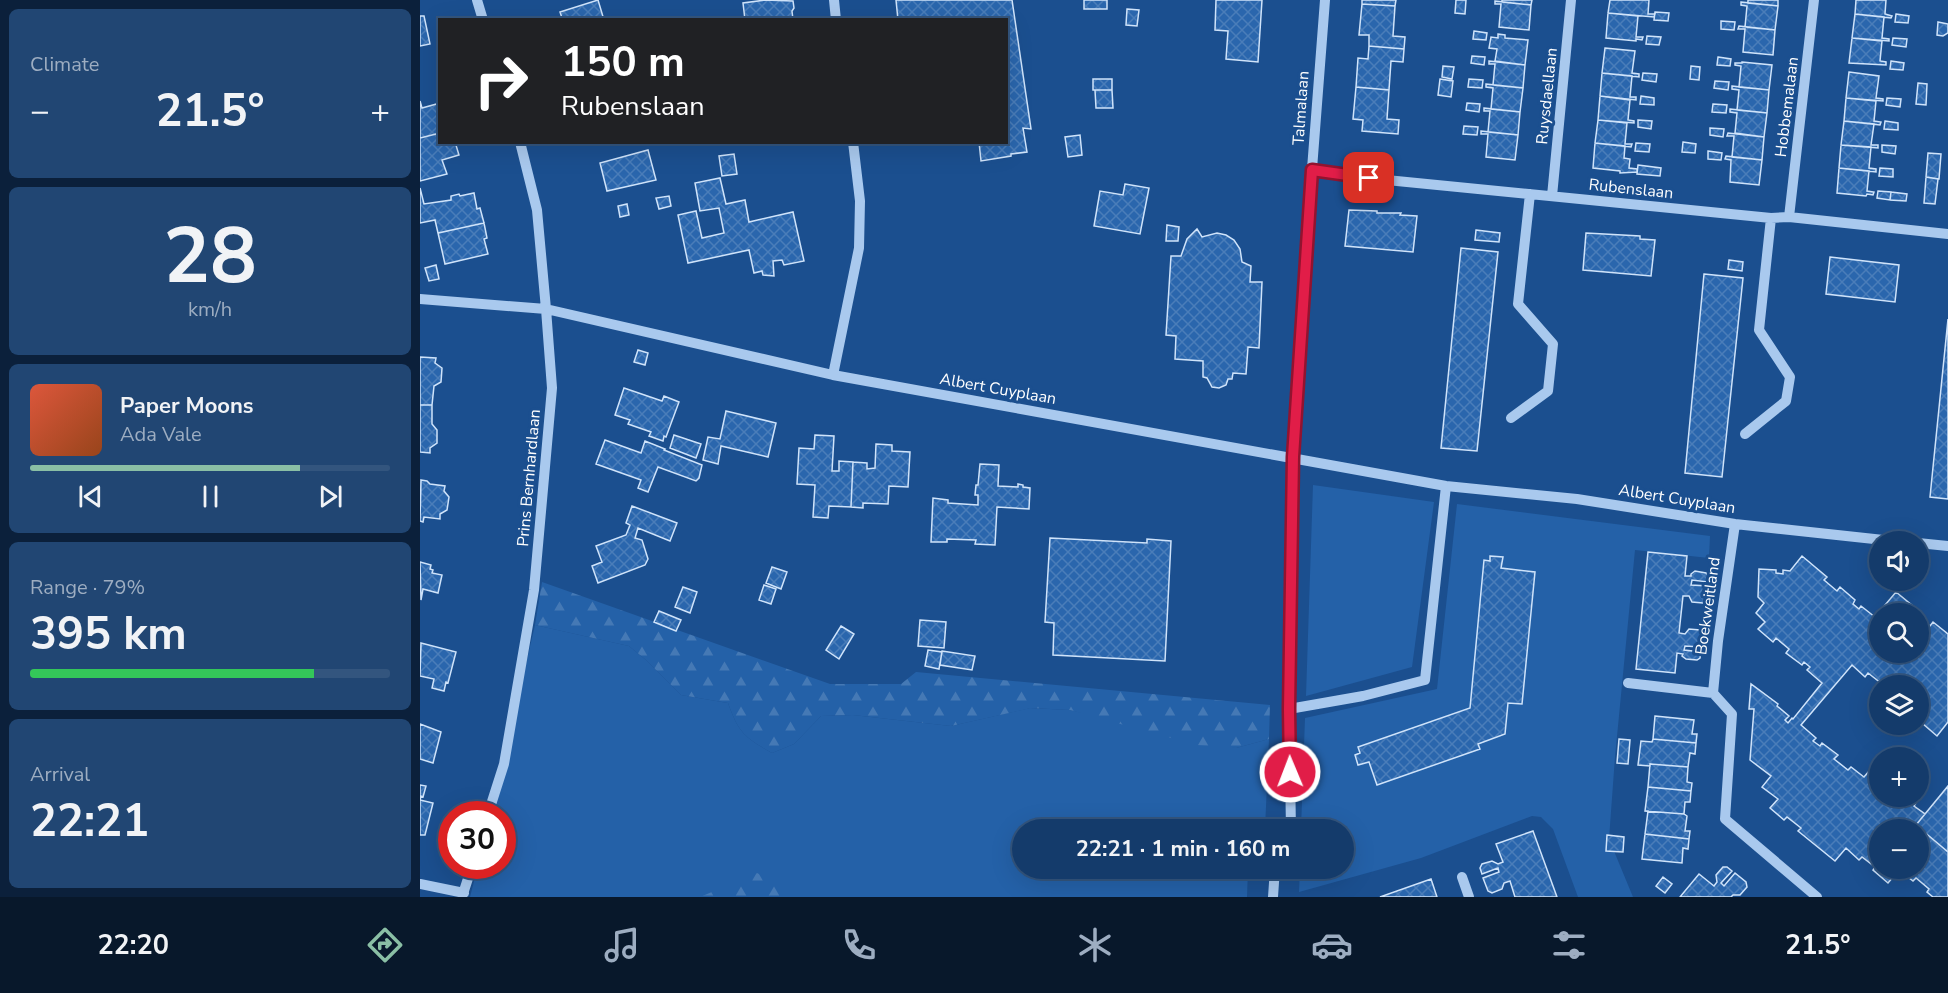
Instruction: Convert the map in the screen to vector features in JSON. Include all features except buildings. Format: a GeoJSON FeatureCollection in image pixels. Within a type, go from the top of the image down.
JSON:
{"type":"FeatureCollection","features":[{"type":"Feature","properties":{"kind":"street"},"geometry":{"type":"LineString","coordinates":[[477,0],[482,18]]}},
{"type":"Feature","properties":{"kind":"street"},"geometry":{"type":"LineString","coordinates":[[834,0],[836,18]]}},
{"type":"Feature","properties":{"kind":"street","name":"Talmalaan"},"geometry":{"type":"LineString","coordinates":[[1291,819],[1289,709],[1293,457],[1325,0]]}},
{"type":"Feature","properties":{"kind":"street","name":"Ruysdaellaan"},"geometry":{"type":"LineString","coordinates":[[1552,196],[1571,0]]}},
{"type":"Feature","properties":{"kind":"street","name":"Hobbemalaan"},"geometry":{"type":"LineString","coordinates":[[1790,217],[1814,0]]}},
{"type":"Feature","properties":{"kind":"street","name":"Prins Bernhardlaan"},"geometry":{"type":"LineString","coordinates":[[492,801],[504,764],[534,590],[552,388],[537,210],[520,144]]}},
{"type":"Feature","properties":{"kind":"street"},"geometry":{"type":"LineString","coordinates":[[833,375],[859,248],[860,201],[853,144]]}},
{"type":"Feature","properties":{"kind":"street","name":"Rubenslaan"},"geometry":{"type":"LineString","coordinates":[[1312,170],[1346,176],[1948,234]]}},
{"type":"Feature","properties":{"kind":"street"},"geometry":{"type":"LineString","coordinates":[[1511,418],[1548,391],[1553,344],[1518,304],[1530,194]]}},
{"type":"Feature","properties":{"kind":"street"},"geometry":{"type":"LineString","coordinates":[[1745,434],[1786,401],[1790,377],[1759,330],[1771,218]]}},
{"type":"Feature","properties":{"kind":"street","name":"Albert Cuyplaan"},"geometry":{"type":"LineString","coordinates":[[420,299],[546,309],[833,375],[1446,486],[1577,499],[1735,524],[1869,538]]}},
{"type":"Feature","properties":{"kind":"street"},"geometry":{"type":"LineString","coordinates":[[1289,709],[1363,696],[1425,680],[1446,486]]}},
{"type":"Feature","properties":{"kind":"street","name":"Boekweitland"},"geometry":{"type":"LineString","coordinates":[[1713,693],[1735,524]]}},
{"type":"Feature","properties":{"kind":"street"},"geometry":{"type":"LineString","coordinates":[[1929,544],[1948,546]]}},
{"type":"Feature","properties":{"kind":"street"},"geometry":{"type":"LineString","coordinates":[[1628,683],[1713,693],[1732,714],[1725,819],[1817,897]]}},
{"type":"Feature","properties":{"kind":"street"},"geometry":{"type":"LineString","coordinates":[[1462,877],[1469,897]]}},
{"type":"Feature","properties":{"kind":"street"},"geometry":{"type":"LineString","coordinates":[[420,884],[463,895],[468,879]]}},
{"type":"Feature","properties":{"kind":"street"},"geometry":{"type":"LineString","coordinates":[[1273,897],[1274,879]]}},
{"type":"Feature","properties":{"kind":"green space"},"geometry":{"type":"Polygon","coordinates":[[[1313,485],[1434,502],[1412,667],[1306,696],[1313,485]]]}},
{"type":"Feature","properties":{"kind":"green space"},"geometry":{"type":"Polygon","coordinates":[[[1457,504],[1710,536],[1709,558],[1635,550],[1609,839],[1633,897],[1578,897],[1553,829],[1541,817],[1532,816],[1421,858],[1354,877],[1354,819],[1301,819],[1305,718],[1437,689],[1457,504]]]}},
{"type":"Feature","properties":{"kind":"green space"},"geometry":{"type":"Polygon","coordinates":[[[542,582],[830,684],[901,684],[916,672],[1270,705],[1269,739],[1236,748],[1196,745],[1070,710],[1031,708],[951,726],[853,715],[821,716],[794,744],[772,753],[755,743],[739,728],[728,703],[681,695],[629,646],[535,625],[542,582]]]}},
{"type":"Feature","properties":{"kind":"green space"},"geometry":{"type":"Polygon","coordinates":[[[535,625],[629,646],[681,695],[728,703],[739,728],[755,743],[772,753],[794,744],[821,716],[853,715],[951,726],[1030,708],[1070,710],[1236,748],[1269,739],[1265,819],[1012,819],[1012,879],[1248,879],[1247,897],[470,897],[475,879],[516,879],[516,801],[494,801],[535,625]]]}},
{"type":"Feature","properties":{"kind":"green space"},"geometry":{"type":"Polygon","coordinates":[[[757,873],[801,894],[801,897],[700,897],[757,873]]]}},
{"type":"Feature","properties":{"kind":"green space"},"geometry":{"type":"Polygon","coordinates":[[[1300,879],[1346,879],[1299,892],[1300,879]]]}},
{"type":"Feature","properties":{"kind":"route"},"geometry":{"type":"LineString","coordinates":[[1290,772],[1293,457],[1312,170],[1369,178]]}}]}
